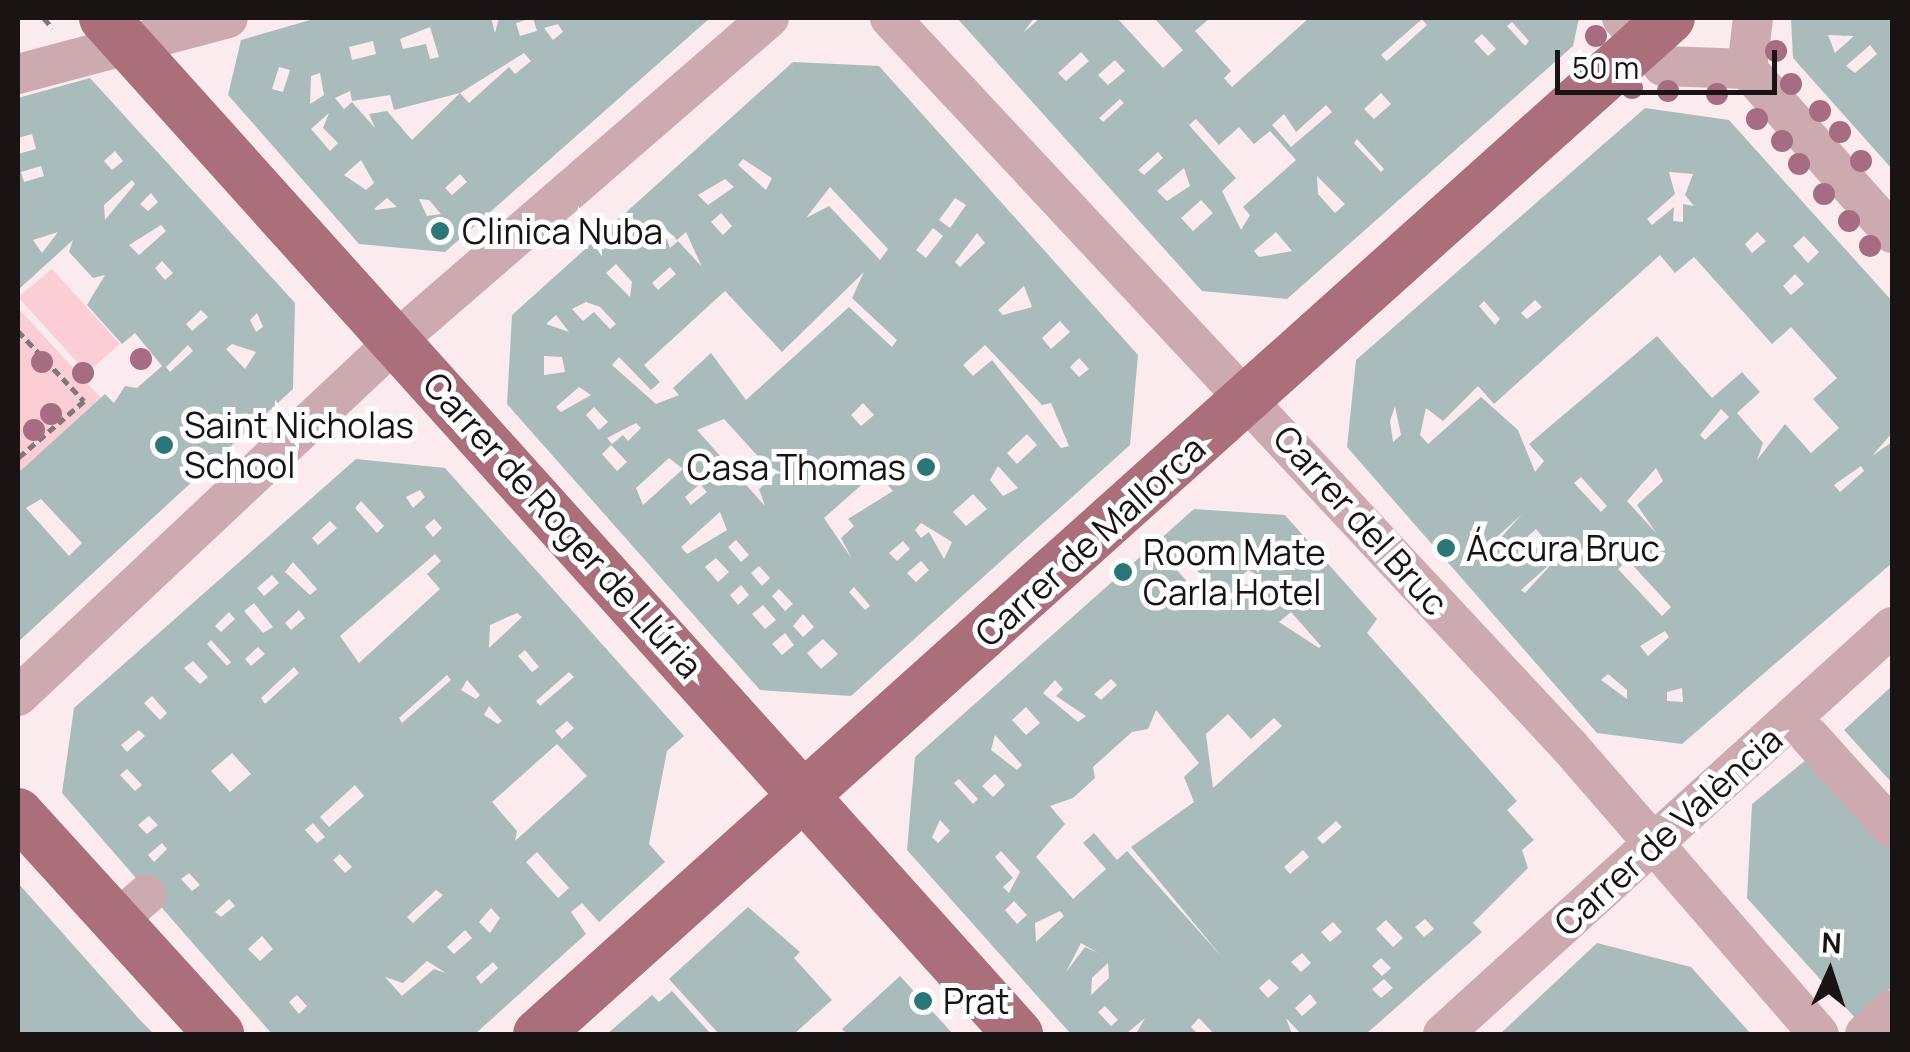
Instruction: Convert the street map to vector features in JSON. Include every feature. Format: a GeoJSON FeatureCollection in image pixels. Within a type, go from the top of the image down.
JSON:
{"type":"FeatureCollection","features":[{"type":"Feature","properties":{"kind":"main road","name":"Carrer de Roger de Llúria"},"geometry":{"type":"LineString","coordinates":[[116,30],[398,339],[1018,1034]]}},
{"type":"Feature","properties":{"kind":"main road","name":"Carrer de Mallorca"},"geometry":{"type":"LineString","coordinates":[[538,1034],[1649,37]]}},
{"type":"Feature","properties":{"kind":"main road"},"geometry":{"type":"LineString","coordinates":[[18,812],[131,908],[219,1034]]}},
{"type":"Feature","properties":{"kind":"street"},"geometry":{"type":"LineString","coordinates":[[18,74],[116,30],[228,18]]}},
{"type":"Feature","properties":{"kind":"street"},"geometry":{"type":"LineString","coordinates":[[18,696],[398,339],[768,18]]}},
{"type":"Feature","properties":{"kind":"street","name":"Carrer del Bruc"},"geometry":{"type":"LineString","coordinates":[[890,18],[1250,397],[1819,1034]]}},
{"type":"Feature","properties":{"kind":"street"},"geometry":{"type":"LineString","coordinates":[[1748,68],[1753,18]]}},
{"type":"Feature","properties":{"kind":"street"},"geometry":{"type":"LineString","coordinates":[[1649,37],[1748,68],[1892,233]]}},
{"type":"Feature","properties":{"kind":"street","name":"Carrer de València"},"geometry":{"type":"LineString","coordinates":[[1443,1034],[1654,850],[1892,626]]}},
{"type":"Feature","properties":{"kind":"street"},"geometry":{"type":"LineString","coordinates":[[1809,736],[1892,828]]}},
{"type":"Feature","properties":{"kind":"street"},"geometry":{"type":"LineString","coordinates":[[1866,1034],[1892,1010]]}},
{"type":"Feature","properties":{"kind":"path"},"geometry":{"type":"LineString","coordinates":[[44,18],[55,32]]}},
{"type":"Feature","properties":{"kind":"path"},"geometry":{"type":"LineString","coordinates":[[18,331],[84,400],[18,458]]}},
{"type":"Feature","properties":{"kind":"shaded area"},"geometry":{"type":"Polygon","coordinates":[[[52,269],[120,344],[87,373],[18,297],[52,269]]]}},
{"type":"Feature","properties":{"kind":"shaded area"},"geometry":{"type":"Polygon","coordinates":[[[18,308],[101,398],[18,473],[18,308]]]}},
{"type":"Feature","properties":{"kind":"building"},"geometry":{"type":"Polygon","coordinates":[[[317,18],[491,18],[495,33],[499,18],[532,18],[516,23],[520,36],[537,31],[533,18],[710,18],[445,252],[359,244],[228,95],[241,40],[317,18]],[[558,24],[544,28],[553,40],[563,32],[558,24]],[[430,27],[400,39],[403,49],[426,44],[430,59],[439,57],[430,27]],[[373,41],[349,47],[352,60],[376,54],[373,41]],[[524,53],[460,93],[469,103],[509,67],[515,74],[531,61],[524,53]],[[279,67],[272,89],[283,92],[290,70],[279,67]],[[320,73],[311,76],[310,104],[324,95],[320,73]],[[350,91],[335,98],[344,109],[352,102],[375,128],[369,114],[387,111],[412,140],[460,93],[394,110],[390,95],[352,101],[350,91]],[[329,113],[311,129],[330,151],[338,143],[323,128],[329,113]],[[361,160],[344,175],[366,190],[374,183],[361,160]],[[460,174],[445,188],[452,195],[467,182],[460,174]],[[387,198],[374,209],[376,210],[397,207],[387,198]],[[419,199],[427,216],[441,214],[429,200],[419,199]]]}},
{"type":"Feature","properties":{"kind":"building"},"geometry":{"type":"Polygon","coordinates":[[[957,18],[1034,18],[1023,33],[1040,18],[1117,18],[1163,68],[1183,50],[1154,18],[1210,18],[1195,31],[1231,71],[1224,78],[1232,87],[1309,18],[1579,18],[1573,46],[1287,299],[1202,291],[957,18]],[[1422,19],[1381,55],[1387,61],[1427,25],[1422,19]],[[1512,22],[1507,26],[1525,46],[1529,41],[1512,22]],[[1482,34],[1474,41],[1488,56],[1496,49],[1482,34]],[[1081,52],[1058,73],[1066,81],[1089,61],[1081,52]],[[1115,60],[1098,75],[1108,85],[1125,71],[1115,60]],[[1381,93],[1364,109],[1374,119],[1391,104],[1381,93]],[[1120,99],[1099,118],[1103,122],[1124,103],[1120,99]],[[1326,105],[1296,132],[1284,114],[1272,125],[1291,147],[1332,112],[1326,105]],[[1196,119],[1189,125],[1236,178],[1222,191],[1241,230],[1250,215],[1243,207],[1296,160],[1270,131],[1254,144],[1239,127],[1219,145],[1196,119]],[[1357,139],[1354,143],[1381,172],[1384,169],[1357,139]],[[1158,152],[1138,170],[1144,175],[1163,158],[1158,152]],[[1184,168],[1157,191],[1167,201],[1190,186],[1184,168]],[[1317,176],[1318,194],[1335,213],[1345,204],[1317,176]],[[1201,200],[1181,218],[1193,231],[1213,213],[1201,200]],[[1276,232],[1254,251],[1259,257],[1292,251],[1276,232]]]}},
{"type":"Feature","properties":{"kind":"building"},"geometry":{"type":"Polygon","coordinates":[[[1791,18],[1892,19],[1892,169],[1793,58],[1791,18]],[[1828,35],[1835,53],[1854,36],[1828,35]],[[1870,45],[1846,66],[1855,73],[1877,54],[1870,45]]]}},
{"type":"Feature","properties":{"kind":"building"},"geometry":{"type":"Polygon","coordinates":[[[793,62],[879,66],[1138,355],[1130,445],[851,696],[760,690],[507,404],[512,315],[793,62]],[[743,159],[738,165],[766,190],[772,178],[743,159]],[[725,179],[698,195],[708,205],[734,187],[725,179]],[[830,187],[806,218],[829,206],[880,260],[888,249],[830,187]],[[955,198],[939,220],[950,228],[966,205],[955,198]],[[721,213],[711,222],[723,235],[732,226],[721,213]],[[661,224],[670,248],[678,241],[702,267],[686,232],[677,240],[661,224]],[[933,228],[916,250],[926,258],[943,236],[933,228]],[[977,233],[955,262],[960,267],[985,243],[977,233]],[[616,264],[606,273],[630,297],[632,282],[616,264]],[[670,267],[652,283],[658,290],[676,274],[670,267]],[[864,272],[782,352],[725,291],[644,365],[660,382],[651,390],[619,357],[612,365],[656,404],[679,395],[673,388],[711,353],[746,400],[849,307],[892,347],[897,340],[852,298],[864,272]],[[1024,286],[998,310],[1003,315],[1032,307],[1024,286]],[[586,302],[572,309],[583,321],[594,312],[610,329],[616,324],[600,307],[586,302]],[[556,315],[546,324],[569,332],[556,315]],[[1060,321],[1042,338],[1051,349],[1070,332],[1060,321]],[[985,345],[963,365],[973,376],[992,360],[1061,448],[1069,446],[1051,403],[1042,405],[985,345]],[[544,356],[544,375],[565,372],[562,357],[544,356]],[[1079,358],[1070,367],[1079,377],[1089,369],[1079,358]],[[579,387],[556,407],[561,412],[591,395],[579,387]],[[863,403],[851,415],[861,426],[874,415],[863,403]],[[594,407],[586,415],[599,430],[608,422],[594,407]],[[724,419],[697,430],[765,506],[759,489],[775,475],[724,419]],[[636,423],[607,438],[612,444],[623,435],[628,441],[641,428],[636,423]],[[1027,434],[1007,453],[1017,464],[1037,445],[1027,434]],[[611,445],[602,454],[617,471],[627,462],[611,445]],[[669,458],[636,488],[643,505],[683,469],[669,458]],[[998,466],[990,480],[1003,496],[1018,488],[998,466]],[[876,472],[824,518],[852,559],[841,538],[854,526],[848,519],[893,491],[876,472]],[[700,484],[685,497],[691,505],[707,492],[700,484]],[[973,494],[953,512],[966,526],[987,509],[973,494]],[[720,512],[681,547],[687,554],[727,530],[720,512]],[[921,523],[915,530],[921,538],[929,532],[944,559],[952,542],[921,523]],[[736,540],[728,547],[741,562],[749,555],[736,540]],[[903,541],[889,553],[897,561],[910,549],[903,541]],[[716,558],[705,567],[718,582],[729,572],[716,558]],[[921,561],[907,573],[916,582],[929,570],[921,561]],[[759,566],[751,573],[762,586],[770,578],[759,566]],[[741,585],[730,595],[738,605],[749,595],[741,585]],[[854,587],[849,592],[865,610],[870,606],[854,587]],[[779,589],[772,596],[785,611],[793,604],[779,589]],[[763,605],[752,614],[765,629],[776,620],[763,605]],[[803,614],[793,626],[803,637],[814,627],[803,614]],[[785,633],[772,644],[782,655],[794,645],[785,633]],[[823,639],[807,653],[821,669],[838,654],[823,639]]]}},
{"type":"Feature","properties":{"kind":"building"},"geometry":{"type":"Polygon","coordinates":[[[90,78],[295,303],[293,389],[18,642],[18,473],[105,394],[114,403],[125,386],[137,388],[162,366],[135,333],[122,344],[87,305],[105,275],[93,278],[69,252],[73,240],[18,290],[18,154],[36,149],[32,134],[18,138],[18,98],[90,78]],[[115,151],[104,161],[112,170],[123,161],[115,151]],[[41,166],[21,172],[24,182],[44,176],[41,166]],[[132,180],[104,205],[105,220],[135,184],[132,180]],[[151,193],[140,204],[148,211],[158,202],[151,193]],[[161,225],[129,245],[139,255],[166,231],[161,225]],[[58,232],[33,240],[42,253],[58,232]],[[162,261],[155,268],[165,280],[173,273],[162,261]],[[201,310],[186,324],[192,331],[208,317],[201,310]],[[257,313],[250,320],[256,332],[263,327],[257,313]],[[232,344],[226,349],[245,369],[256,352],[232,344]],[[188,345],[166,367],[170,372],[193,351],[188,345]],[[41,499],[26,508],[69,556],[82,543],[41,499]]]}},
{"type":"Feature","properties":{"kind":"building"},"geometry":{"type":"Polygon","coordinates":[[[1645,108],[1729,120],[1892,301],[1892,433],[1872,456],[1892,442],[1892,563],[1682,744],[1597,733],[1347,447],[1356,360],[1645,108]],[[1669,172],[1675,194],[1647,219],[1652,225],[1674,207],[1673,221],[1683,222],[1683,204],[1694,206],[1685,195],[1693,174],[1669,172]],[[1757,232],[1745,244],[1752,253],[1766,241],[1757,232]],[[1804,236],[1793,246],[1808,263],[1819,252],[1804,236]],[[1660,255],[1494,404],[1478,386],[1443,421],[1426,408],[1420,435],[1428,444],[1481,397],[1518,430],[1535,472],[1544,461],[1529,444],[1657,336],[1712,398],[1742,372],[1760,392],[1737,413],[1763,443],[1757,460],[1785,424],[1811,453],[1839,428],[1813,399],[1837,378],[1791,327],[1772,344],[1694,257],[1675,273],[1660,255]],[[1795,274],[1783,286],[1791,295],[1804,284],[1795,274]],[[1535,300],[1521,313],[1527,319],[1542,307],[1535,300]],[[1484,301],[1479,306],[1495,325],[1500,319],[1484,301]],[[1395,406],[1390,421],[1393,442],[1401,435],[1395,406]],[[1721,409],[1700,435],[1705,440],[1729,417],[1721,409]],[[1861,466],[1834,485],[1840,492],[1864,471],[1861,466]],[[1656,468],[1627,501],[1657,534],[1637,505],[1663,481],[1656,468]],[[1581,477],[1574,483],[1601,512],[1607,506],[1581,477]],[[1522,514],[1483,549],[1488,552],[1522,514]],[[1536,529],[1528,536],[1530,551],[1547,542],[1536,529]],[[1559,556],[1521,590],[1525,593],[1559,556]],[[1628,560],[1618,569],[1662,616],[1671,607],[1628,560]],[[1665,631],[1640,646],[1648,656],[1669,637],[1665,631]],[[1608,674],[1601,680],[1627,699],[1627,690],[1608,674]],[[1682,688],[1667,692],[1667,701],[1683,702],[1682,688]]]}},
{"type":"Feature","properties":{"kind":"building"},"geometry":{"type":"Polygon","coordinates":[[[356,459],[445,468],[684,736],[667,751],[649,844],[665,862],[599,922],[582,903],[571,912],[586,934],[475,1034],[272,1034],[62,793],[74,708],[356,459]],[[420,490],[406,497],[413,508],[425,497],[420,490]],[[361,501],[355,508],[377,533],[384,526],[361,501]],[[434,519],[425,527],[433,537],[442,528],[434,519]],[[330,521],[312,538],[318,545],[337,528],[330,521]],[[435,554],[340,636],[359,663],[440,589],[427,574],[441,561],[435,554]],[[293,562],[285,572],[310,595],[317,589],[293,562]],[[272,575],[257,588],[264,596],[279,583],[272,575]],[[254,603],[244,611],[263,633],[273,627],[254,603]],[[299,610],[285,623],[291,630],[305,618],[299,610]],[[229,612],[215,626],[221,632],[235,619],[229,612]],[[517,613],[490,625],[489,648],[522,617],[517,613]],[[211,640],[207,644],[227,666],[231,662],[211,640]],[[258,647],[245,659],[251,666],[265,654],[258,647]],[[525,650],[518,656],[532,672],[539,667],[525,650]],[[193,661],[184,668],[200,684],[208,677],[193,661]],[[294,667],[261,698],[265,704],[299,673],[294,667]],[[569,672],[536,701],[540,706],[574,677],[569,672]],[[447,675],[399,718],[402,723],[451,680],[447,675]],[[467,680],[461,690],[476,699],[480,695],[467,680]],[[152,696],[144,703],[160,720],[167,713],[152,696]],[[489,706],[484,715],[498,724],[502,721],[489,706]],[[567,721],[555,731],[562,739],[574,728],[567,721]],[[139,730],[121,745],[127,752],[145,736],[139,730]],[[557,744],[492,802],[517,831],[515,841],[587,776],[557,744]],[[232,753],[211,771],[230,792],[251,774],[232,753]],[[127,769],[120,775],[135,791],[142,785],[127,769]],[[355,785],[320,817],[329,827],[364,796],[355,785]],[[149,816],[138,825],[147,834],[158,825],[149,816]],[[313,823],[305,830],[317,843],[325,837],[313,823]],[[162,843],[148,855],[154,862],[167,849],[162,843]],[[537,852],[526,862],[558,898],[569,888],[537,852]],[[340,854],[333,860],[345,873],[352,867],[340,854]],[[189,873],[181,879],[192,891],[200,885],[189,873]],[[436,890],[407,917],[413,923],[443,895],[436,890]],[[229,899],[215,912],[221,917],[235,906],[229,899]],[[491,908],[479,922],[490,933],[500,918],[491,908]],[[465,930],[447,947],[454,954],[472,938],[465,930]],[[262,936],[248,949],[260,961],[273,949],[262,936]],[[427,961],[403,983],[385,977],[402,996],[434,969],[446,973],[427,961]],[[493,962],[476,977],[481,984],[498,968],[493,962]],[[297,995],[289,1002],[299,1014],[307,1006],[297,995]]]}},
{"type":"Feature","properties":{"kind":"building"},"geometry":{"type":"Polygon","coordinates":[[[1194,509],[1285,515],[1377,619],[1367,633],[1517,801],[1507,810],[1534,840],[1522,850],[1528,868],[1473,923],[1482,932],[1366,1034],[1301,1034],[1286,1018],[1292,1034],[1214,1034],[1199,1018],[1191,1027],[1198,1034],[1136,1034],[1145,1018],[1126,1034],[1071,1034],[907,850],[915,757],[1194,509]],[[1271,549],[1260,559],[1269,571],[1278,563],[1271,549]],[[1185,557],[1174,567],[1213,610],[1224,600],[1185,557]],[[1248,570],[1237,580],[1249,586],[1260,576],[1248,570]],[[1291,612],[1279,622],[1319,648],[1321,646],[1291,612]],[[1111,679],[1094,694],[1101,700],[1117,685],[1111,679]],[[1055,680],[1043,693],[1078,722],[1086,716],[1056,696],[1063,689],[1055,680]],[[1026,707],[1012,720],[1026,735],[1040,723],[1026,707]],[[1156,710],[1148,729],[1132,732],[1093,767],[1095,778],[1073,798],[1050,806],[1065,824],[1036,857],[1073,899],[1106,869],[1083,843],[1094,833],[1117,860],[1127,851],[1222,957],[1131,847],[1194,802],[1184,777],[1199,763],[1156,710]],[[1228,714],[1206,734],[1213,788],[1282,726],[1274,718],[1251,739],[1228,714]],[[995,735],[991,750],[1017,770],[1022,765],[995,735]],[[995,774],[982,786],[993,797],[1005,785],[995,774]],[[959,779],[954,783],[973,804],[978,799],[959,779]],[[940,820],[932,837],[938,843],[950,831],[940,820]],[[1336,821],[1317,838],[1323,844],[1342,827],[1336,821]],[[1303,850],[1284,867],[1290,874],[1309,857],[1303,850]],[[1001,851],[995,857],[1013,878],[1003,887],[1009,893],[1020,872],[1001,851]],[[1014,901],[1005,910],[1017,924],[1027,915],[1014,901]],[[1060,911],[1035,923],[1036,942],[1064,916],[1060,911]],[[1425,919],[1415,927],[1424,937],[1434,929],[1425,919]],[[1386,920],[1376,929],[1393,947],[1403,938],[1386,920]],[[1333,922],[1321,932],[1330,942],[1342,932],[1333,922]],[[1081,943],[1066,972],[1085,947],[1098,953],[1081,943]],[[1302,953],[1291,962],[1301,972],[1311,963],[1302,953]],[[1381,958],[1372,966],[1382,976],[1391,968],[1381,958]],[[1108,963],[1092,978],[1091,995],[1109,978],[1108,963]],[[1269,979],[1259,988],[1268,998],[1279,988],[1269,979]],[[1384,979],[1372,989],[1381,998],[1393,988],[1384,979]],[[1310,994],[1295,1008],[1302,1016],[1317,1003],[1310,994]],[[1105,1006],[1098,1012],[1111,1026],[1118,1020],[1105,1006]]]}},
{"type":"Feature","properties":{"kind":"building"},"geometry":{"type":"Polygon","coordinates":[[[1892,686],[1892,783],[1844,730],[1892,686]]]}},
{"type":"Feature","properties":{"kind":"building"},"geometry":{"type":"Polygon","coordinates":[[[1817,751],[1892,836],[1892,987],[1856,1019],[1747,898],[1752,804],[1817,751]]]}},
{"type":"Feature","properties":{"kind":"building"},"geometry":{"type":"Polygon","coordinates":[[[18,883],[139,1019],[154,1034],[18,1034],[18,883]]]}},
{"type":"Feature","properties":{"kind":"building"},"geometry":{"type":"Polygon","coordinates":[[[748,907],[800,952],[794,958],[832,1000],[794,1034],[719,1034],[669,979],[748,907]]]}},
{"type":"Feature","properties":{"kind":"building"},"geometry":{"type":"Polygon","coordinates":[[[1597,943],[1691,967],[1751,1034],[1500,1034],[1597,943]]]}},
{"type":"Feature","properties":{"kind":"building"},"geometry":{"type":"Polygon","coordinates":[[[900,976],[953,1034],[847,1034],[842,1029],[900,976]]]}},
{"type":"Feature","properties":{"kind":"building"},"geometry":{"type":"Polygon","coordinates":[[[672,991],[711,1034],[607,1034],[652,995],[659,1002],[672,991]]]}},
{"type":"Feature","properties":{"kind":"place","name":"Clinica Nuba"},"geometry":{"type":"Point","coordinates":[440,231]}},
{"type":"Feature","properties":{"kind":"place","name":"Saint Nicholas School"},"geometry":{"type":"Point","coordinates":[164,445]}},
{"type":"Feature","properties":{"kind":"place","name":"Casa Thomas"},"geometry":{"type":"Point","coordinates":[926,467]}},
{"type":"Feature","properties":{"kind":"place","name":"Áccura Bruc"},"geometry":{"type":"Point","coordinates":[1446,548]}},
{"type":"Feature","properties":{"kind":"place","name":"Room Mate Carla Hotel"},"geometry":{"type":"Point","coordinates":[1123,572]}},
{"type":"Feature","properties":{"kind":"place","name":"Prat"},"geometry":{"type":"Point","coordinates":[923,1001]}}]}
